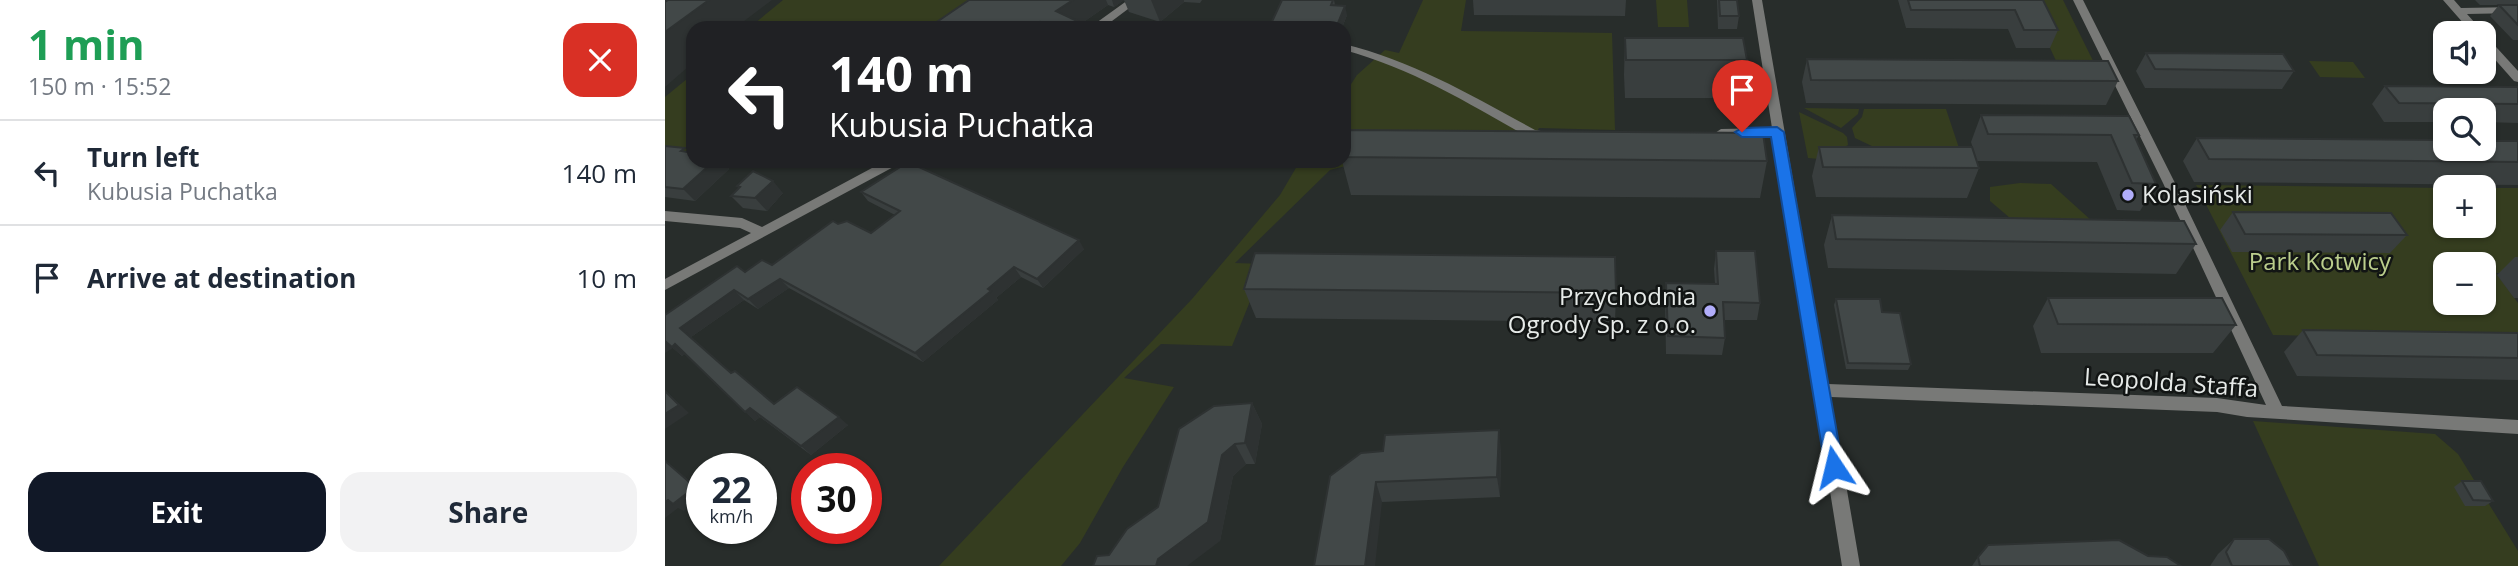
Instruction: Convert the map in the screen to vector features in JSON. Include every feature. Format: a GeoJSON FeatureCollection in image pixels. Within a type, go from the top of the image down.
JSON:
{"type":"FeatureCollection","features":[{"type":"Feature","properties":{"kind":"street"},"geometry":{"type":"LineString","coordinates":[[1106,21],[1135,0]]}},
{"type":"Feature","properties":{"kind":"street"},"geometry":{"type":"LineString","coordinates":[[1757,0],[1851,566]]}},
{"type":"Feature","properties":{"kind":"street"},"geometry":{"type":"LineString","coordinates":[[2078,0],[2169,183],[2277,412]]}},
{"type":"Feature","properties":{"kind":"street"},"geometry":{"type":"LineString","coordinates":[[2448,0],[2468,21]]}},
{"type":"Feature","properties":{"kind":"street"},"geometry":{"type":"LineString","coordinates":[[2459,11],[2518,10]]}},
{"type":"Feature","properties":{"kind":"street"},"geometry":{"type":"LineString","coordinates":[[1351,49],[1432,78],[1532,134],[1546,135]]}},
{"type":"Feature","properties":{"kind":"street"},"geometry":{"type":"LineString","coordinates":[[2496,53],[2518,78]]}},
{"type":"Feature","properties":{"kind":"street"},"geometry":{"type":"LineString","coordinates":[[1713,134],[1777,132]]}},
{"type":"Feature","properties":{"kind":"street"},"geometry":{"type":"LineString","coordinates":[[665,285],[882,168]]}},
{"type":"Feature","properties":{"kind":"street"},"geometry":{"type":"LineString","coordinates":[[665,216],[742,223],[761,232]]}},
{"type":"Feature","properties":{"kind":"street","name":"Leopolda Staffa"},"geometry":{"type":"LineString","coordinates":[[1820,390],[2217,405],[2277,412],[2518,427]]}},
{"type":"Feature","properties":{"kind":"green space"},"geometry":{"type":"Polygon","coordinates":[[[783,0],[990,0],[958,21],[758,21],[783,0]]]}},
{"type":"Feature","properties":{"kind":"green space"},"geometry":{"type":"Polygon","coordinates":[[[1423,0],[1466,0],[1461,31],[1612,33],[1615,130],[1539,128],[1529,146],[1365,161],[1351,165],[1351,84],[1357,75],[1385,50],[1399,53],[1423,0]]]}},
{"type":"Feature","properties":{"kind":"green space"},"geometry":{"type":"Polygon","coordinates":[[[1656,0],[1687,0],[1689,27],[1658,27],[1656,0]]]}},
{"type":"Feature","properties":{"kind":"green space"},"geometry":{"type":"Polygon","coordinates":[[[2028,0],[2063,0],[2101,77],[2063,76],[2028,0]]]}},
{"type":"Feature","properties":{"kind":"green space"},"geometry":{"type":"Polygon","coordinates":[[[2309,61],[2353,62],[2365,78],[2320,77],[2309,61]]]}},
{"type":"Feature","properties":{"kind":"green space"},"geometry":{"type":"Polygon","coordinates":[[[686,80],[686,158],[665,156],[665,97],[686,80]]]}},
{"type":"Feature","properties":{"kind":"green space"},"geometry":{"type":"Polygon","coordinates":[[[1804,108],[1859,109],[1858,114],[1841,128],[1804,108]]]}},
{"type":"Feature","properties":{"kind":"green space"},"geometry":{"type":"Polygon","coordinates":[[[1864,109],[1946,109],[1959,148],[1876,148],[1855,138],[1852,128],[1862,117],[1864,109]]]}},
{"type":"Feature","properties":{"kind":"green space"},"geometry":{"type":"Polygon","coordinates":[[[1799,112],[1843,133],[1847,137],[1848,145],[1820,159],[1808,158],[1799,112]]]}},
{"type":"Feature","properties":{"kind":"green space"},"geometry":{"type":"Polygon","coordinates":[[[1296,168],[1338,168],[1330,170],[1235,263],[1265,264],[1232,346],[1161,344],[1124,378],[1174,387],[1123,467],[1080,543],[1061,566],[939,566],[1192,299],[1280,195],[1296,168]]]}},
{"type":"Feature","properties":{"kind":"green space"},"geometry":{"type":"Polygon","coordinates":[[[2020,183],[2051,184],[2092,221],[2010,218],[1990,201],[1990,187],[2020,183]]]}},
{"type":"Feature","properties":{"kind":"green space","name":"Park Kotwicy"},"geometry":{"type":"Polygon","coordinates":[[[2196,185],[2433,188],[2433,238],[2496,238],[2496,188],[2518,188],[2518,273],[2496,273],[2518,303],[2518,341],[2273,335],[2196,185]]]}},
{"type":"Feature","properties":{"kind":"green space"},"geometry":{"type":"Polygon","coordinates":[[[2253,421],[2435,434],[2458,454],[2518,551],[2518,566],[2319,566],[2253,421]]]}},
{"type":"Feature","properties":{"kind":"building"},"geometry":{"type":"Polygon","coordinates":[[[709,0],[665,32],[665,2],[709,0]]]}},
{"type":"Feature","properties":{"kind":"building"},"geometry":{"type":"Polygon","coordinates":[[[969,0],[1073,0],[1056,11],[1077,21],[938,21],[969,0]]]}},
{"type":"Feature","properties":{"kind":"building"},"geometry":{"type":"Polygon","coordinates":[[[1282,0],[1333,0],[1331,5],[1345,6],[1339,21],[1272,21],[1282,0]]]}},
{"type":"Feature","properties":{"kind":"building"},"geometry":{"type":"Polygon","coordinates":[[[1719,0],[1737,0],[1739,16],[1720,16],[1719,0]]]}},
{"type":"Feature","properties":{"kind":"building"},"geometry":{"type":"Polygon","coordinates":[[[1908,0],[2043,0],[2058,30],[2024,30],[2015,10],[1911,10],[1908,0]]]}},
{"type":"Feature","properties":{"kind":"building"},"geometry":{"type":"Polygon","coordinates":[[[2499,5],[2518,5],[2518,25],[2499,5]]]}},
{"type":"Feature","properties":{"kind":"building"},"geometry":{"type":"Polygon","coordinates":[[[1625,38],[1743,38],[1747,60],[1626,60],[1625,38]]]}},
{"type":"Feature","properties":{"kind":"building"},"geometry":{"type":"Polygon","coordinates":[[[2146,53],[2283,54],[2294,71],[2155,69],[2146,53]]]}},
{"type":"Feature","properties":{"kind":"building"},"geometry":{"type":"Polygon","coordinates":[[[1807,59],[2108,61],[2118,81],[1811,80],[1807,59]]]}},
{"type":"Feature","properties":{"kind":"building"},"geometry":{"type":"Polygon","coordinates":[[[2385,86],[2518,87],[2518,104],[2496,104],[2496,98],[2433,98],[2433,103],[2399,103],[2385,86]]]}},
{"type":"Feature","properties":{"kind":"building"},"geometry":{"type":"Polygon","coordinates":[[[1981,115],[2129,116],[2139,135],[2134,135],[2156,184],[2132,183],[2111,135],[1988,134],[1981,115]]]}},
{"type":"Feature","properties":{"kind":"building"},"geometry":{"type":"Polygon","coordinates":[[[1351,130],[1763,133],[1767,161],[1351,157],[1351,130]]]}},
{"type":"Feature","properties":{"kind":"building"},"geometry":{"type":"Polygon","coordinates":[[[2197,138],[2433,140],[2433,161],[2496,161],[2496,141],[2518,141],[2518,162],[2209,159],[2197,138]]]}},
{"type":"Feature","properties":{"kind":"building"},"geometry":{"type":"Polygon","coordinates":[[[665,146],[685,148],[681,151],[686,152],[686,168],[706,168],[683,189],[665,187],[665,146]]]}},
{"type":"Feature","properties":{"kind":"building"},"geometry":{"type":"Polygon","coordinates":[[[1819,147],[1972,147],[1979,168],[1823,167],[1819,147]]]}},
{"type":"Feature","properties":{"kind":"building"},"geometry":{"type":"Polygon","coordinates":[[[899,168],[921,168],[1079,240],[1037,279],[1014,267],[988,289],[991,291],[915,353],[780,279],[748,299],[734,290],[680,328],[731,373],[735,371],[774,404],[797,387],[839,417],[801,446],[750,408],[745,412],[675,344],[672,347],[665,341],[665,315],[737,266],[745,272],[762,260],[772,265],[833,221],[838,224],[847,221],[871,233],[900,211],[861,192],[899,168]]]}},
{"type":"Feature","properties":{"kind":"building"},"geometry":{"type":"Polygon","coordinates":[[[753,171],[773,181],[755,198],[731,196],[740,187],[737,186],[753,171]]]}},
{"type":"Feature","properties":{"kind":"building"},"geometry":{"type":"Polygon","coordinates":[[[2233,212],[2391,213],[2407,235],[2245,234],[2233,212]]]}},
{"type":"Feature","properties":{"kind":"building"},"geometry":{"type":"Polygon","coordinates":[[[1832,215],[2184,221],[2196,244],[1836,239],[1832,215]]]}},
{"type":"Feature","properties":{"kind":"building","name":"Przychodnia Ogrody Sp. z o.o."},"geometry":{"type":"Polygon","coordinates":[[[1716,251],[1755,251],[1760,303],[1723,302],[1725,338],[1668,336],[1666,283],[1718,284],[1716,251]]]}},
{"type":"Feature","properties":{"kind":"building"},"geometry":{"type":"Polygon","coordinates":[[[1255,253],[1615,257],[1616,293],[1244,289],[1255,253]]]}},
{"type":"Feature","properties":{"kind":"building"},"geometry":{"type":"Polygon","coordinates":[[[2048,298],[2222,298],[2236,325],[2058,324],[2048,298]]]}},
{"type":"Feature","properties":{"kind":"building"},"geometry":{"type":"Polygon","coordinates":[[[1836,299],[1880,299],[1882,312],[1900,313],[1911,364],[1848,363],[1836,299]]]}},
{"type":"Feature","properties":{"kind":"building"},"geometry":{"type":"Polygon","coordinates":[[[2303,330],[2518,333],[2518,358],[2317,355],[2303,330]]]}},
{"type":"Feature","properties":{"kind":"building"},"geometry":{"type":"Polygon","coordinates":[[[665,391],[679,405],[665,414],[665,391]]]}},
{"type":"Feature","properties":{"kind":"building"},"geometry":{"type":"Polygon","coordinates":[[[1252,403],[1245,443],[1235,444],[1222,455],[1208,522],[1158,559],[1156,566],[1093,566],[1097,556],[1109,555],[1127,529],[1158,507],[1179,429],[1214,406],[1252,403]]]}},
{"type":"Feature","properties":{"kind":"building"},"geometry":{"type":"Polygon","coordinates":[[[1499,430],[1497,477],[1376,482],[1365,566],[1314,566],[1330,476],[1361,453],[1383,451],[1385,435],[1499,430]]]}},
{"type":"Feature","properties":{"kind":"building"},"geometry":{"type":"Polygon","coordinates":[[[665,461],[686,479],[686,494],[673,504],[668,500],[665,502],[665,461]]]}},
{"type":"Feature","properties":{"kind":"building"},"geometry":{"type":"Polygon","coordinates":[[[2462,481],[2481,481],[2493,501],[2473,500],[2462,481]]]}},
{"type":"Feature","properties":{"kind":"building"},"geometry":{"type":"Polygon","coordinates":[[[2234,539],[2269,539],[2284,551],[2292,566],[2232,566],[2226,552],[2234,539]]]}},
{"type":"Feature","properties":{"kind":"building"},"geometry":{"type":"Polygon","coordinates":[[[2119,540],[2148,556],[2167,557],[2181,566],[1980,566],[1978,557],[1988,545],[2119,540]]]}},
{"type":"Feature","properties":{"kind":"place","name":"Kolasiński"},"geometry":{"type":"Point","coordinates":[2128,195]}},
{"type":"Feature","properties":{"kind":"place","name":"Przychodnia Ogrody Sp. z o.o."},"geometry":{"type":"Point","coordinates":[1710,311]}},
{"type":"Feature","properties":{"kind":"route"},"geometry":{"type":"LineString","coordinates":[[1742,132],[1777,132],[1834,467]]}}]}
